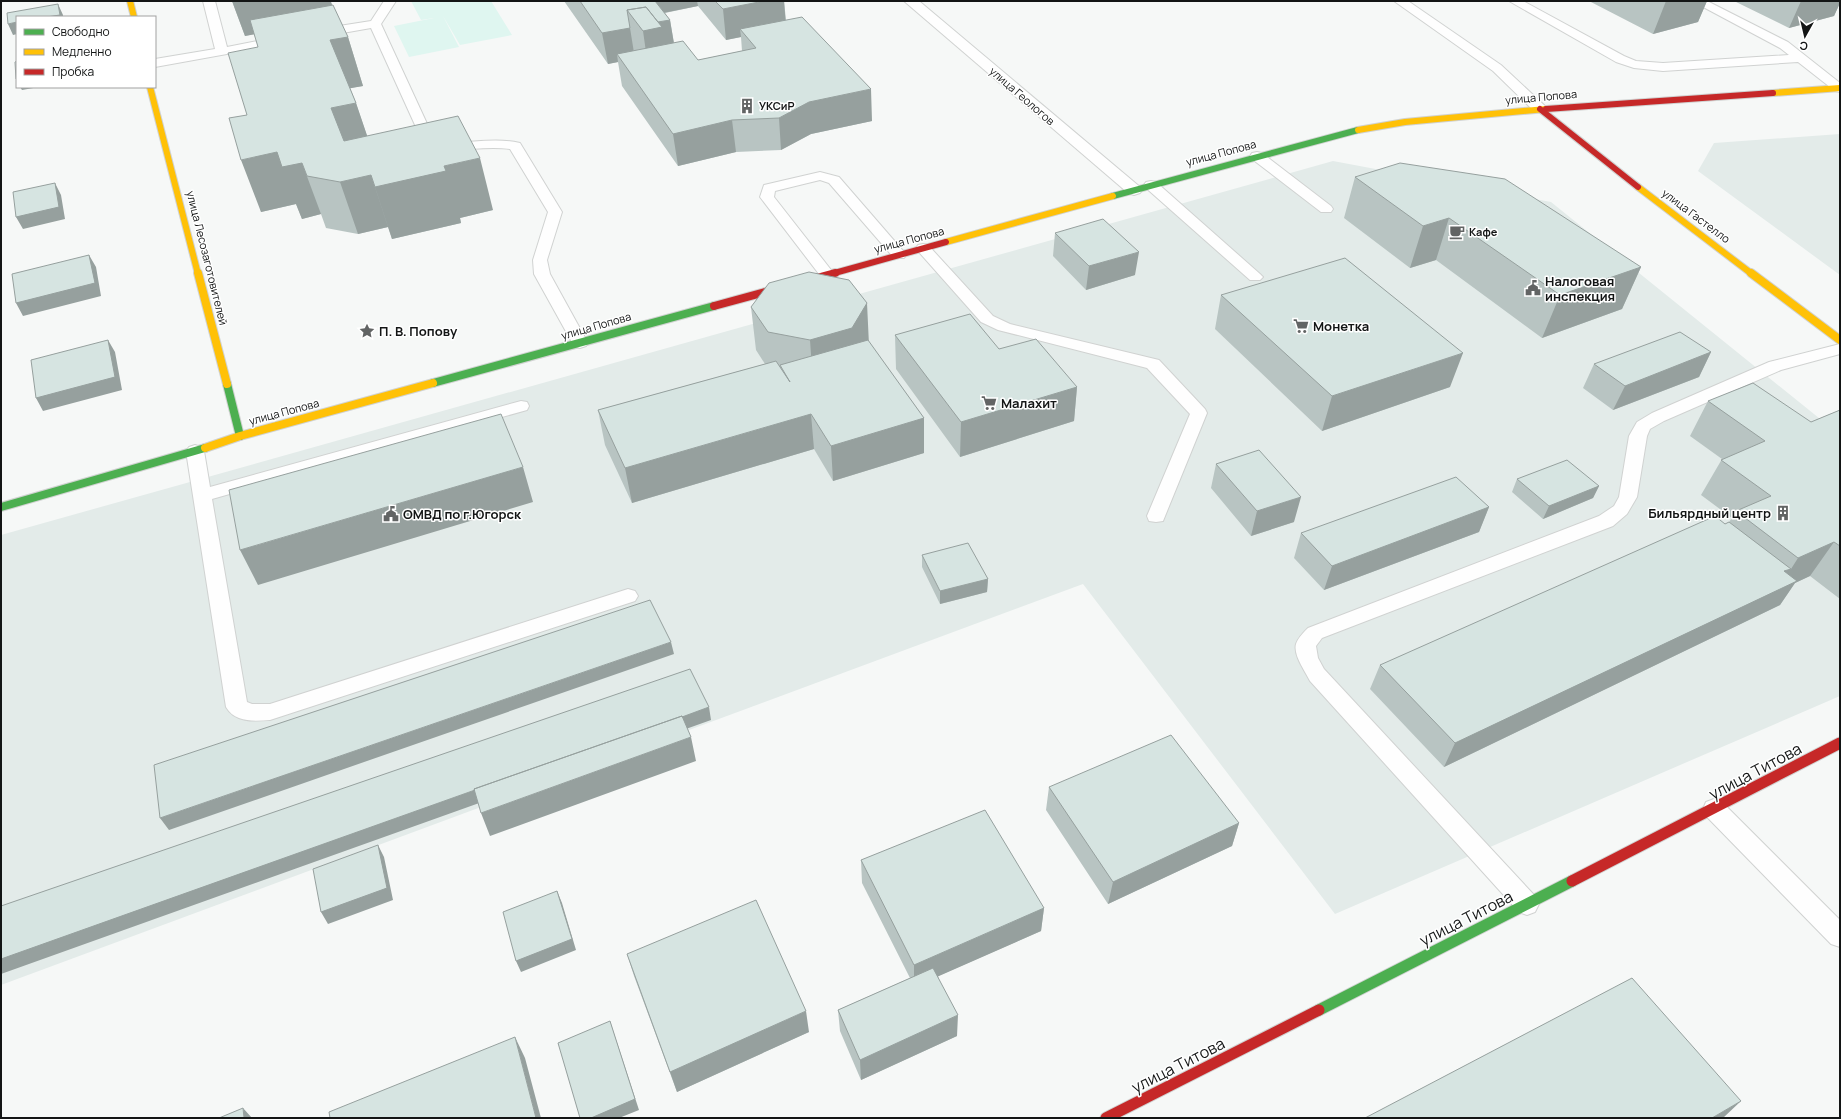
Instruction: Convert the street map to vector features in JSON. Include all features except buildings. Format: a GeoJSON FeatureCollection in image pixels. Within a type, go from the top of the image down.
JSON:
{"type":"FeatureCollection","features":[{"type":"Feature","properties":{"kind":"main road"},"geometry":{"type":"LineString","coordinates":[[130,1],[134,16]]}},
{"type":"Feature","properties":{"kind":"main road","name":"улица Лесозаготовителей"},"geometry":{"type":"LineString","coordinates":[[150,88],[240,436]]}},
{"type":"Feature","properties":{"kind":"main road","name":"улица Попова"},"geometry":{"type":"LineString","coordinates":[[1,507],[195,451],[240,436],[1151,185],[1362,129],[1405,122],[1540,109],[1840,88]]}},
{"type":"Feature","properties":{"kind":"main road","name":"улица Гастелло"},"geometry":{"type":"LineString","coordinates":[[1540,109],[1594,153],[1840,340]]}},
{"type":"Feature","properties":{"kind":"main road","name":"улица Титова"},"geometry":{"type":"LineString","coordinates":[[1106,1118],[1714,809],[1840,743]]}},
{"type":"Feature","properties":{"kind":"street","name":"улица Геологов"},"geometry":{"type":"LineString","coordinates":[[911,1],[1134,190]]}},
{"type":"Feature","properties":{"kind":"lane"},"geometry":{"type":"LineString","coordinates":[[208,1],[222,51]]}},
{"type":"Feature","properties":{"kind":"lane"},"geometry":{"type":"LineString","coordinates":[[156,63],[375,24],[390,1]]}},
{"type":"Feature","properties":{"kind":"lane"},"geometry":{"type":"LineString","coordinates":[[1400,1],[1497,68],[1540,109]]}},
{"type":"Feature","properties":{"kind":"lane"},"geometry":{"type":"LineString","coordinates":[[1515,1],[1620,59],[1634,64],[1663,67],[1801,58]]}},
{"type":"Feature","properties":{"kind":"lane"},"geometry":{"type":"LineString","coordinates":[[1698,1],[1774,39],[1840,88]]}},
{"type":"Feature","properties":{"kind":"lane"},"geometry":{"type":"LineString","coordinates":[[375,24],[430,144],[446,147],[495,143],[515,146],[555,212],[540,260],[542,274],[580,343]]}},
{"type":"Feature","properties":{"kind":"lane"},"geometry":{"type":"LineString","coordinates":[[1257,156],[1326,209]]}},
{"type":"Feature","properties":{"kind":"lane"},"geometry":{"type":"LineString","coordinates":[[827,274],[767,197],[769,188],[820,176],[834,180],[900,255]]}},
{"type":"Feature","properties":{"kind":"lane"},"geometry":{"type":"LineString","coordinates":[[1151,185],[1255,277]]}},
{"type":"Feature","properties":{"kind":"lane"},"geometry":{"type":"LineString","coordinates":[[923,248],[987,319],[1004,326],[1153,364],[1199,413],[1156,516]]}},
{"type":"Feature","properties":{"kind":"lane"},"geometry":{"type":"LineString","coordinates":[[1527,904],[1317,675],[1308,658],[1306,645],[1315,633],[1606,521],[1621,510],[1628,497],[1638,436],[1643,426],[1658,417],[1775,366],[1840,349]]}},
{"type":"Feature","properties":{"kind":"lane"},"geometry":{"type":"LineString","coordinates":[[203,495],[521,406]]}},
{"type":"Feature","properties":{"kind":"lane"},"geometry":{"type":"LineString","coordinates":[[195,451],[237,707],[250,713],[270,712],[628,596]]}},
{"type":"Feature","properties":{"kind":"lane"},"geometry":{"type":"LineString","coordinates":[[1714,809],[1840,936]]}},
{"type":"Feature","properties":{"kind":"shaded area"},"geometry":{"type":"Polygon","coordinates":[[[1840,134],[1840,275],[1698,171],[1714,143],[1840,134]]]}},
{"type":"Feature","properties":{"kind":"shaded area"},"geometry":{"type":"Polygon","coordinates":[[[1333,161],[1551,202],[1840,435],[1840,696],[1335,914],[1083,584],[1,985],[1,535],[1333,161]]]}},
{"type":"Feature","properties":{"kind":"green space"},"geometry":{"type":"Polygon","coordinates":[[[411,1],[491,1],[512,35],[460,45],[443,16],[459,47],[409,57],[394,26],[434,18],[421,20],[411,1]]]}},
{"type":"Feature","properties":{"kind":"traffic: fast"},"geometry":{"type":"LineString","coordinates":[[1113,196],[1358,130]]}},
{"type":"Feature","properties":{"kind":"traffic: fast"},"geometry":{"type":"LineString","coordinates":[[433,383],[714,306]]}},
{"type":"Feature","properties":{"kind":"traffic: fast"},"geometry":{"type":"LineString","coordinates":[[227,384],[240,436]]}},
{"type":"Feature","properties":{"kind":"traffic: fast"},"geometry":{"type":"LineString","coordinates":[[1,507],[158,463],[205,448]]}},
{"type":"Feature","properties":{"kind":"traffic: fast"},"geometry":{"type":"LineString","coordinates":[[1319,1010],[1572,881]]}},
{"type":"Feature","properties":{"kind":"traffic: slow"},"geometry":{"type":"LineString","coordinates":[[130,1],[134,16]]}},
{"type":"Feature","properties":{"kind":"traffic: slow"},"geometry":{"type":"LineString","coordinates":[[150,88],[227,384]]}},
{"type":"Feature","properties":{"kind":"traffic: slow"},"geometry":{"type":"LineString","coordinates":[[1773,93],[1840,88]]}},
{"type":"Feature","properties":{"kind":"traffic: slow"},"geometry":{"type":"LineString","coordinates":[[1358,130],[1405,122],[1546,109]]}},
{"type":"Feature","properties":{"kind":"traffic: slow"},"geometry":{"type":"LineString","coordinates":[[1638,187],[1840,340]]}},
{"type":"Feature","properties":{"kind":"traffic: slow"},"geometry":{"type":"LineString","coordinates":[[946,242],[1113,196]]}},
{"type":"Feature","properties":{"kind":"traffic: slow"},"geometry":{"type":"LineString","coordinates":[[205,448],[240,436],[433,383]]}},
{"type":"Feature","properties":{"kind":"traffic: jam"},"geometry":{"type":"LineString","coordinates":[[1546,109],[1773,93]]}},
{"type":"Feature","properties":{"kind":"traffic: jam"},"geometry":{"type":"LineString","coordinates":[[1540,109],[1638,187]]}},
{"type":"Feature","properties":{"kind":"traffic: jam"},"geometry":{"type":"LineString","coordinates":[[714,306],[946,242]]}},
{"type":"Feature","properties":{"kind":"traffic: jam"},"geometry":{"type":"LineString","coordinates":[[1572,881],[1840,743]]}},
{"type":"Feature","properties":{"kind":"traffic: jam"},"geometry":{"type":"LineString","coordinates":[[1106,1118],[1319,1010]]}},
{"type":"Feature","properties":{"kind":"place","name":"УКСиР"},"geometry":{"type":"Point","coordinates":[747,106]}},
{"type":"Feature","properties":{"kind":"place","name":"Кафе"},"geometry":{"type":"Point","coordinates":[1457,232]}},
{"type":"Feature","properties":{"kind":"place","name":"Налоговая инспекция"},"geometry":{"type":"Point","coordinates":[1533,288]}},
{"type":"Feature","properties":{"kind":"place","name":"Монетка"},"geometry":{"type":"Point","coordinates":[1301,326]}},
{"type":"Feature","properties":{"kind":"place","name":"П. В. Попову"},"geometry":{"type":"Point","coordinates":[367,331]}},
{"type":"Feature","properties":{"kind":"place","name":"Малахит"},"geometry":{"type":"Point","coordinates":[989,403]}},
{"type":"Feature","properties":{"kind":"place","name":"Бильярдный центр"},"geometry":{"type":"Point","coordinates":[1783,513]}},
{"type":"Feature","properties":{"kind":"place","name":"ОМВД по г.Югорск"},"geometry":{"type":"Point","coordinates":[391,514]}}]}
